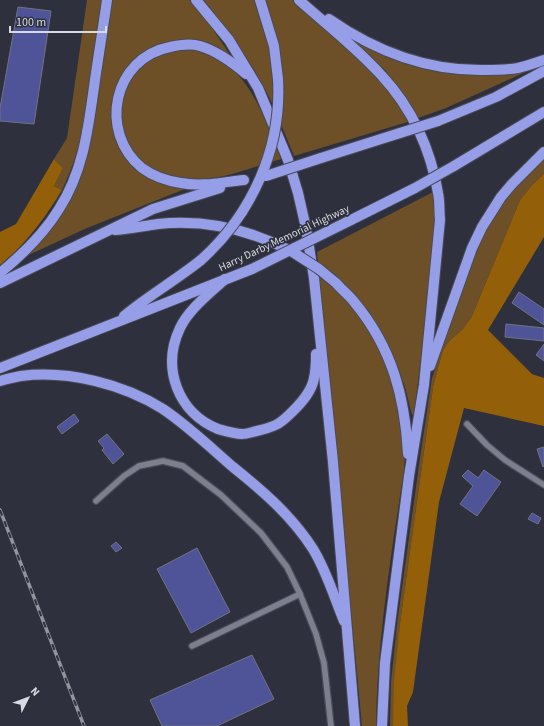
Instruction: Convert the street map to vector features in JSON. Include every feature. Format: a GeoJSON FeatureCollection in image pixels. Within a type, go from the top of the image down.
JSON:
{"type":"FeatureCollection","features":[{"type":"Feature","properties":{"kind":"highway"},"geometry":{"type":"LineString","coordinates":[[0,273],[31,245],[48,226],[60,208],[76,176],[88,131],[107,0]]}},
{"type":"Feature","properties":{"kind":"highway"},"geometry":{"type":"LineString","coordinates":[[196,0],[230,40],[258,88],[288,160],[298,193],[314,278],[318,330],[333,462],[355,726]]}},
{"type":"Feature","properties":{"kind":"highway"},"geometry":{"type":"LineString","coordinates":[[116,322],[142,300],[175,280],[218,245],[242,214],[257,186],[268,157],[272,141],[277,110],[278,79],[274,46],[260,0]]}},
{"type":"Feature","properties":{"kind":"highway"},"geometry":{"type":"LineString","coordinates":[[300,0],[368,44],[410,60],[431,65],[460,69],[497,70],[517,68],[544,60]]}},
{"type":"Feature","properties":{"kind":"highway"},"geometry":{"type":"LineString","coordinates":[[300,0],[357,50],[384,77],[410,113],[426,148],[438,193],[440,220],[424,385],[409,476],[385,663],[382,726]]}},
{"type":"Feature","properties":{"kind":"highway"},"geometry":{"type":"LineString","coordinates":[[258,88],[247,74],[234,64],[199,46],[175,45],[152,53],[130,71],[121,88],[116,107],[117,126],[123,145],[134,160],[146,171],[171,181],[193,185],[244,180],[266,176],[438,121],[496,97],[544,71]]}},
{"type":"Feature","properties":{"kind":"highway","name":"Harry Darby Memorial Highway"},"geometry":{"type":"LineString","coordinates":[[0,368],[252,269],[415,188],[544,112]]}},
{"type":"Feature","properties":{"kind":"highway"},"geometry":{"type":"LineString","coordinates":[[424,385],[472,248],[482,227],[501,197],[544,152]]}},
{"type":"Feature","properties":{"kind":"highway"},"geometry":{"type":"LineString","coordinates":[[0,283],[153,209],[244,180]]}},
{"type":"Feature","properties":{"kind":"highway"},"geometry":{"type":"LineString","coordinates":[[107,231],[158,224],[206,224],[259,236],[291,251],[318,269],[355,303],[368,320],[382,343],[392,367],[403,402],[407,427],[409,476]]}},
{"type":"Feature","properties":{"kind":"highway"},"geometry":{"type":"LineString","coordinates":[[225,279],[192,310],[186,318],[176,337],[172,357],[174,378],[181,398],[198,418],[211,426],[225,431],[241,434],[266,429],[281,422],[301,403],[308,393],[314,379],[318,330]]}},
{"type":"Feature","properties":{"kind":"highway"},"geometry":{"type":"LineString","coordinates":[[0,381],[21,376],[40,376],[77,378],[97,382],[142,398],[182,422],[268,496],[293,523],[312,548],[320,562],[348,630]]}},
{"type":"Feature","properties":{"kind":"street"},"geometry":{"type":"LineString","coordinates":[[467,424],[487,445],[505,460],[544,485]]}},
{"type":"Feature","properties":{"kind":"street"},"geometry":{"type":"LineString","coordinates":[[96,500],[124,476],[139,466],[163,461],[183,466],[221,495],[261,533],[287,567],[300,594],[316,634],[324,663],[331,726]]}},
{"type":"Feature","properties":{"kind":"street"},"geometry":{"type":"LineString","coordinates":[[192,646],[300,594]]}},
{"type":"Feature","properties":{"kind":"shaded area"},"geometry":{"type":"Polygon","coordinates":[[[87,0],[102,0],[85,120],[76,156],[62,190],[54,186],[63,168],[54,159],[67,138],[87,0]]]}},
{"type":"Feature","properties":{"kind":"shaded area"},"geometry":{"type":"Polygon","coordinates":[[[110,0],[189,0],[205,18],[231,56],[210,44],[196,40],[184,40],[162,44],[145,52],[131,63],[121,78],[114,94],[111,111],[112,129],[118,146],[128,161],[140,172],[161,183],[185,189],[87,228],[22,258],[72,191],[110,0]]]}},
{"type":"Feature","properties":{"kind":"shaded area"},"geometry":{"type":"Polygon","coordinates":[[[203,0],[254,0],[269,42],[273,70],[273,87],[283,102],[283,89],[264,0],[293,0],[354,53],[385,83],[411,121],[294,156],[273,106],[256,73],[231,35],[203,0]]]}},
{"type":"Feature","properties":{"kind":"shaded area"},"geometry":{"type":"Polygon","coordinates":[[[344,33],[410,63],[530,70],[446,108],[418,118],[385,70],[344,33]]]}},
{"type":"Feature","properties":{"kind":"shaded area"},"geometry":{"type":"Polygon","coordinates":[[[176,49],[192,49],[201,51],[223,62],[235,72],[246,84],[255,98],[281,159],[228,175],[187,181],[174,179],[157,173],[133,152],[125,138],[121,123],[121,107],[124,91],[135,72],[141,67],[161,54],[176,49]]]}},
{"type":"Feature","properties":{"kind":"shaded area"},"geometry":{"type":"Polygon","coordinates":[[[544,155],[544,174],[533,184],[520,200],[472,316],[463,329],[450,340],[443,350],[433,387],[400,623],[393,726],[390,726],[391,682],[397,624],[432,378],[471,260],[499,204],[544,155]]]}},
{"type":"Feature","properties":{"kind":"shaded area"},"geometry":{"type":"Polygon","coordinates":[[[54,159],[63,168],[54,186],[62,190],[49,211],[27,239],[0,265],[0,232],[16,224],[54,159]]]}},
{"type":"Feature","properties":{"kind":"shaded area"},"geometry":{"type":"Polygon","coordinates":[[[544,174],[544,237],[488,330],[532,374],[544,378],[544,426],[464,408],[439,502],[413,692],[407,706],[408,726],[393,726],[394,682],[400,623],[433,387],[443,350],[450,340],[463,329],[472,316],[520,200],[533,184],[544,174]]]}},
{"type":"Feature","properties":{"kind":"shaded area"},"geometry":{"type":"Polygon","coordinates":[[[435,191],[436,235],[414,414],[412,415],[405,387],[392,353],[383,335],[335,287],[358,313],[377,343],[395,384],[405,453],[382,630],[376,726],[362,726],[317,252],[435,191]]]}},
{"type":"Feature","properties":{"kind":"building"},"geometry":{"type":"Polygon","coordinates":[[[18,7],[51,11],[34,124],[0,121],[0,108],[18,7]]]}},
{"type":"Feature","properties":{"kind":"building"},"geometry":{"type":"Polygon","coordinates":[[[519,292],[544,309],[544,325],[512,303],[519,292]]]}},
{"type":"Feature","properties":{"kind":"building"},"geometry":{"type":"Polygon","coordinates":[[[506,324],[544,328],[544,341],[505,337],[506,324]]]}},
{"type":"Feature","properties":{"kind":"building"},"geometry":{"type":"Polygon","coordinates":[[[544,344],[544,361],[536,355],[544,344]]]}},
{"type":"Feature","properties":{"kind":"building"},"geometry":{"type":"Polygon","coordinates":[[[74,414],[79,421],[62,434],[57,427],[74,414]]]}},
{"type":"Feature","properties":{"kind":"building"},"geometry":{"type":"Polygon","coordinates":[[[107,434],[124,454],[113,464],[102,450],[104,448],[98,441],[107,434]]]}},
{"type":"Feature","properties":{"kind":"building"},"geometry":{"type":"Polygon","coordinates":[[[544,447],[544,466],[543,467],[537,449],[544,447]]]}},
{"type":"Feature","properties":{"kind":"building"},"geometry":{"type":"Polygon","coordinates":[[[468,470],[478,478],[484,470],[501,482],[477,516],[460,504],[473,486],[462,476],[468,470]]]}},
{"type":"Feature","properties":{"kind":"building"},"geometry":{"type":"Polygon","coordinates":[[[532,513],[541,518],[538,524],[528,519],[532,513]]]}},
{"type":"Feature","properties":{"kind":"building"},"geometry":{"type":"Polygon","coordinates":[[[116,542],[122,548],[116,552],[111,546],[116,542]]]}},
{"type":"Feature","properties":{"kind":"building"},"geometry":{"type":"Polygon","coordinates":[[[197,548],[230,612],[191,633],[157,569],[197,548]]]}},
{"type":"Feature","properties":{"kind":"building"},"geometry":{"type":"Polygon","coordinates":[[[252,655],[274,699],[217,726],[162,726],[150,700],[252,655]]]}},
{"type":"Feature","properties":{"kind":"railway"},"geometry":{"type":"LineString","coordinates":[[0,510],[84,726]]}}]}
